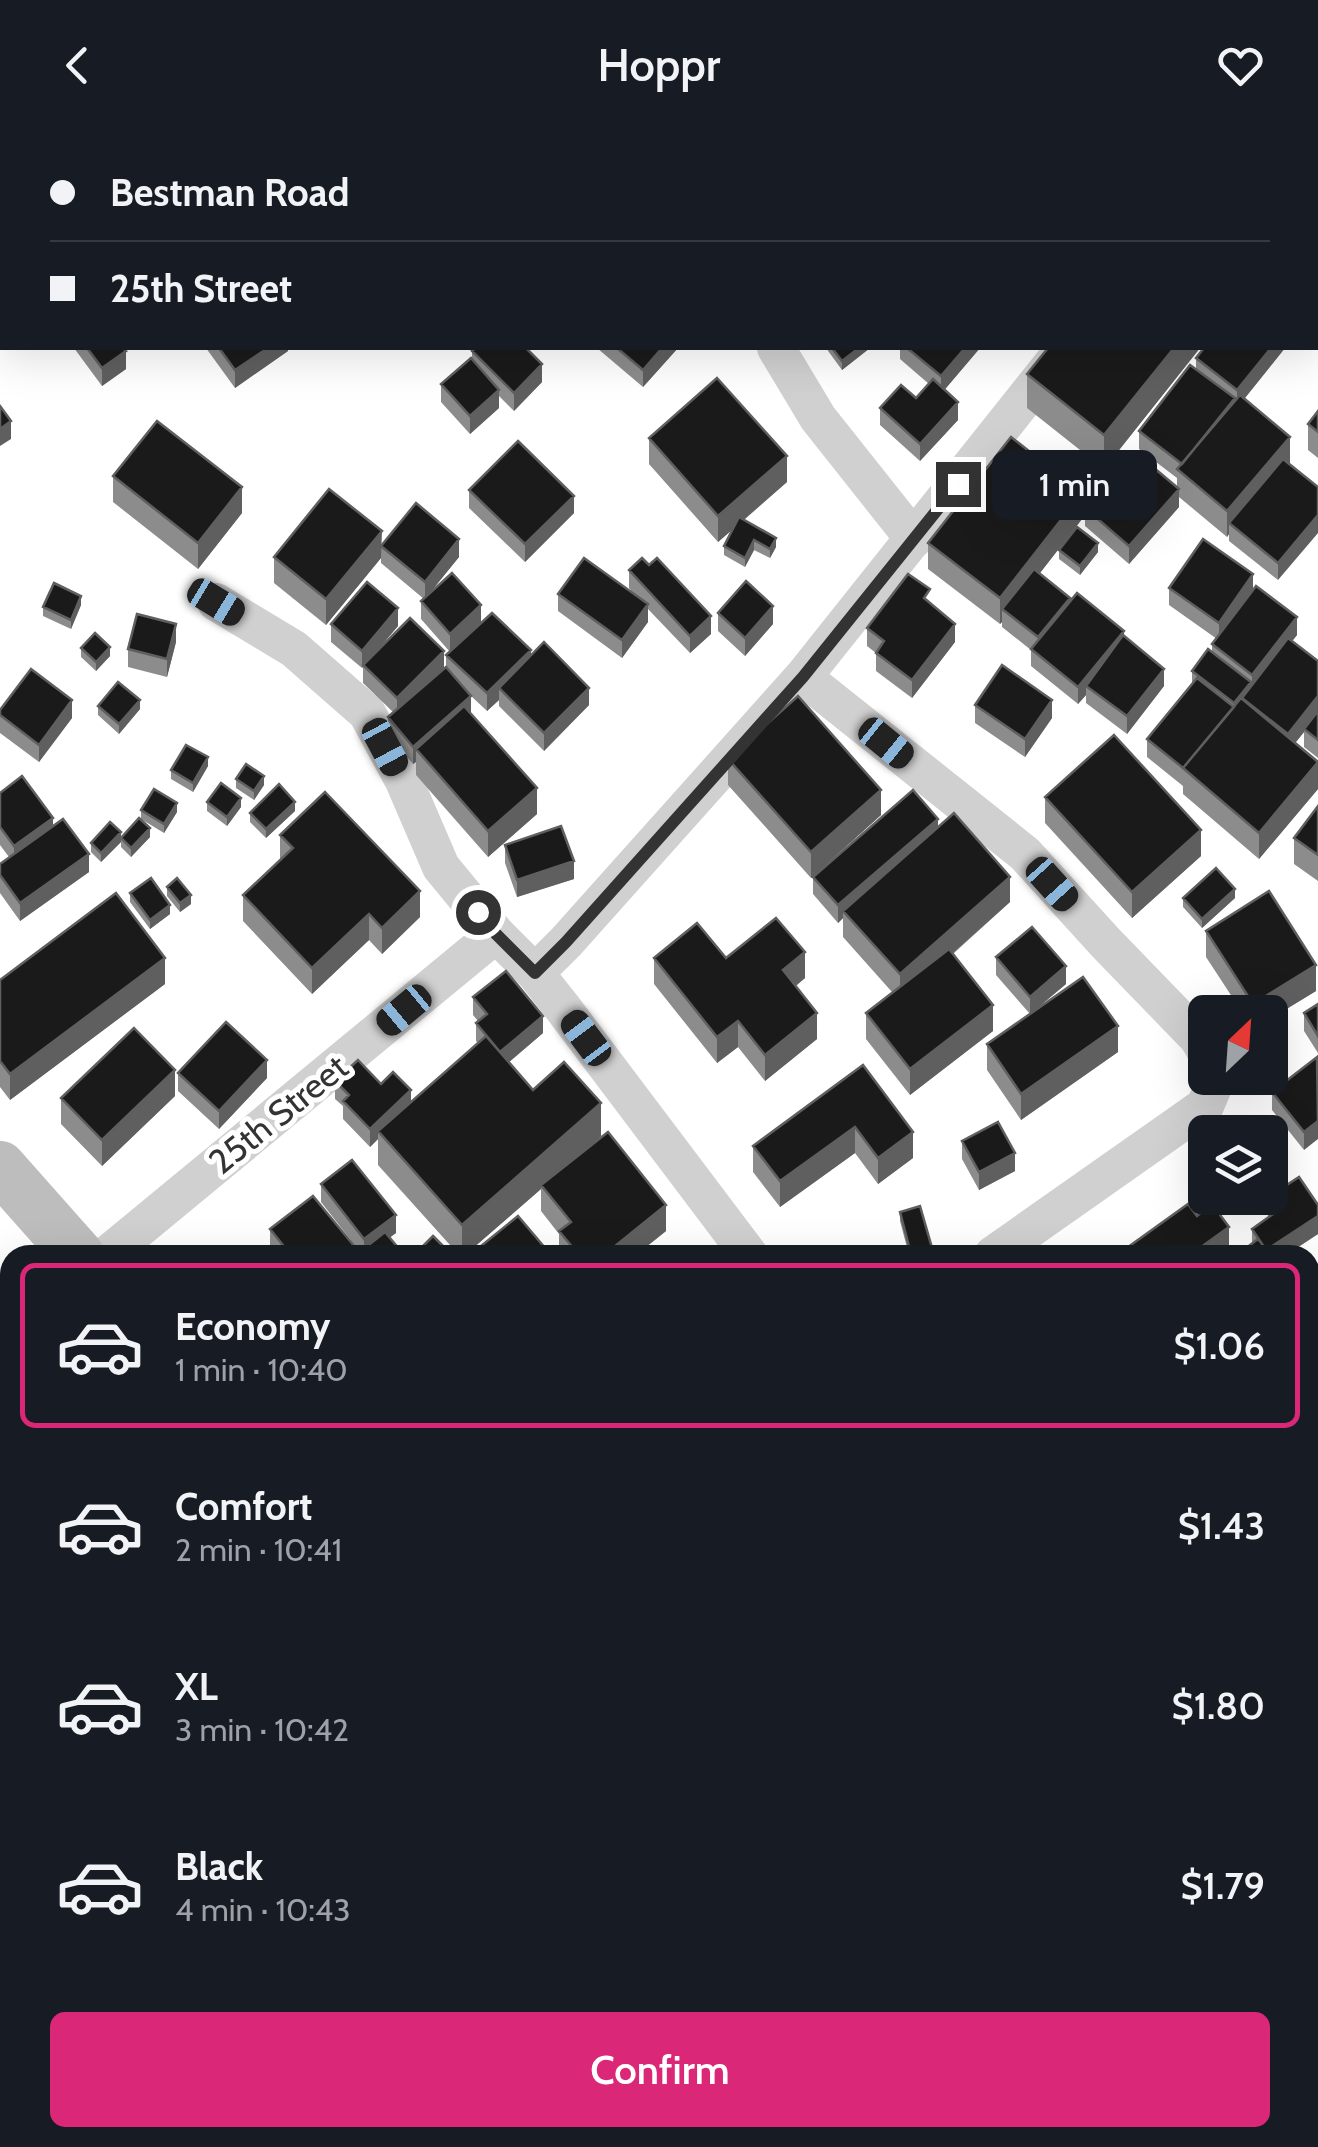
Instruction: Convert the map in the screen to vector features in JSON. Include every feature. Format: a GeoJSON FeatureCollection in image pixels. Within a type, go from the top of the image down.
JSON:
{"type":"FeatureCollection","features":[{"type":"Feature","properties":{"kind":"street"},"geometry":{"type":"LineString","coordinates":[[777,350],[818,418],[914,539]]}},
{"type":"Feature","properties":{"kind":"street"},"geometry":{"type":"LineString","coordinates":[[535,973],[803,677],[1064,350]]}},
{"type":"Feature","properties":{"kind":"street"},"geometry":{"type":"LineString","coordinates":[[216,602],[294,648],[367,713],[404,782],[441,867],[496,934],[535,973],[742,1245]]}},
{"type":"Feature","properties":{"kind":"street"},"geometry":{"type":"LineString","coordinates":[[803,677],[1025,854],[1188,1028]]}},
{"type":"Feature","properties":{"kind":"street","name":"25th Street"},"geometry":{"type":"LineString","coordinates":[[119,1245],[496,934]]}},
{"type":"Feature","properties":{"kind":"street"},"geometry":{"type":"LineString","coordinates":[[1007,1245],[1205,1106],[1210,1095]]}},
{"type":"Feature","properties":{"kind":"street"},"geometry":{"type":"LineString","coordinates":[[0,1167],[69,1245]]}},
{"type":"Feature","properties":{"kind":"building"},"geometry":{"type":"Polygon","coordinates":[[[88,350],[126,351],[102,368],[88,350]]]}},
{"type":"Feature","properties":{"kind":"building"},"geometry":{"type":"Polygon","coordinates":[[[220,350],[265,350],[235,370],[220,350]]]}},
{"type":"Feature","properties":{"kind":"building"},"geometry":{"type":"Polygon","coordinates":[[[528,350],[542,364],[514,393],[472,351],[528,350]]]}},
{"type":"Feature","properties":{"kind":"building"},"geometry":{"type":"Polygon","coordinates":[[[619,350],[660,350],[643,370],[619,350]]]}},
{"type":"Feature","properties":{"kind":"building"},"geometry":{"type":"Polygon","coordinates":[[[834,350],[856,350],[842,361],[834,350]]]}},
{"type":"Feature","properties":{"kind":"building"},"geometry":{"type":"Polygon","coordinates":[[[909,350],[963,350],[941,376],[909,350]]]}},
{"type":"Feature","properties":{"kind":"building"},"geometry":{"type":"Polygon","coordinates":[[[1046,350],[1172,350],[1104,435],[1027,374],[1046,350]]]}},
{"type":"Feature","properties":{"kind":"building"},"geometry":{"type":"Polygon","coordinates":[[[1202,350],[1269,350],[1237,390],[1196,358],[1202,350]]]}},
{"type":"Feature","properties":{"kind":"building"},"geometry":{"type":"Polygon","coordinates":[[[471,358],[499,390],[470,416],[441,384],[471,358]]]}},
{"type":"Feature","properties":{"kind":"building"},"geometry":{"type":"Polygon","coordinates":[[[1190,365],[1235,398],[1182,464],[1139,431],[1190,365]]]}},
{"type":"Feature","properties":{"kind":"building"},"geometry":{"type":"Polygon","coordinates":[[[717,378],[787,456],[718,516],[649,438],[717,378]]]}},
{"type":"Feature","properties":{"kind":"building"},"geometry":{"type":"Polygon","coordinates":[[[933,379],[958,402],[920,444],[880,408],[901,385],[916,398],[933,379]]]}},
{"type":"Feature","properties":{"kind":"building"},"geometry":{"type":"Polygon","coordinates":[[[1240,395],[1290,437],[1227,511],[1177,469],[1240,395]]]}},
{"type":"Feature","properties":{"kind":"building"},"geometry":{"type":"Polygon","coordinates":[[[0,406],[11,421],[0,429],[0,406]]]}},
{"type":"Feature","properties":{"kind":"building"},"geometry":{"type":"Polygon","coordinates":[[[1318,411],[1318,432],[1308,424],[1318,411]]]}},
{"type":"Feature","properties":{"kind":"building"},"geometry":{"type":"Polygon","coordinates":[[[157,421],[242,487],[198,543],[113,476],[157,421]]]}},
{"type":"Feature","properties":{"kind":"building"},"geometry":{"type":"Polygon","coordinates":[[[1011,437],[1082,493],[1000,598],[928,543],[1011,437]]]}},
{"type":"Feature","properties":{"kind":"building"},"geometry":{"type":"Polygon","coordinates":[[[518,441],[574,496],[525,544],[469,490],[518,441]]]}},
{"type":"Feature","properties":{"kind":"building"},"geometry":{"type":"Polygon","coordinates":[[[1135,452],[1179,489],[1129,546],[1085,508],[1135,452]]]}},
{"type":"Feature","properties":{"kind":"building"},"geometry":{"type":"Polygon","coordinates":[[[1283,459],[1318,487],[1318,515],[1278,563],[1229,523],[1283,459]]]}},
{"type":"Feature","properties":{"kind":"building"},"geometry":{"type":"Polygon","coordinates":[[[329,489],[382,531],[326,599],[274,557],[329,489]]]}},
{"type":"Feature","properties":{"kind":"building"},"geometry":{"type":"Polygon","coordinates":[[[416,503],[459,539],[425,582],[381,546],[416,503]]]}},
{"type":"Feature","properties":{"kind":"building"},"geometry":{"type":"Polygon","coordinates":[[[739,517],[776,538],[770,549],[754,540],[745,558],[724,546],[739,517]]]}},
{"type":"Feature","properties":{"kind":"building"},"geometry":{"type":"Polygon","coordinates":[[[1077,527],[1098,543],[1080,566],[1059,550],[1077,527]]]}},
{"type":"Feature","properties":{"kind":"building"},"geometry":{"type":"Polygon","coordinates":[[[1203,539],[1253,574],[1219,623],[1169,588],[1203,539]]]}},
{"type":"Feature","properties":{"kind":"building"},"geometry":{"type":"Polygon","coordinates":[[[584,558],[648,604],[622,640],[558,594],[584,558]]]}},
{"type":"Feature","properties":{"kind":"building"},"geometry":{"type":"Polygon","coordinates":[[[642,558],[649,565],[657,558],[711,616],[690,636],[629,570],[642,558]]]}},
{"type":"Feature","properties":{"kind":"building"},"geometry":{"type":"Polygon","coordinates":[[[1034,569],[1070,598],[1038,637],[1002,609],[1034,569]]]}},
{"type":"Feature","properties":{"kind":"building"},"geometry":{"type":"Polygon","coordinates":[[[452,573],[481,605],[450,634],[421,601],[452,573]]]}},
{"type":"Feature","properties":{"kind":"building"},"geometry":{"type":"Polygon","coordinates":[[[908,574],[930,589],[924,598],[955,624],[912,680],[876,653],[884,641],[867,628],[908,574]]]}},
{"type":"Feature","properties":{"kind":"building"},"geometry":{"type":"Polygon","coordinates":[[[746,581],[773,606],[745,638],[718,613],[746,581]]]}},
{"type":"Feature","properties":{"kind":"building"},"geometry":{"type":"Polygon","coordinates":[[[367,582],[398,608],[362,651],[331,624],[367,582]]]}},
{"type":"Feature","properties":{"kind":"building"},"geometry":{"type":"Polygon","coordinates":[[[54,583],[81,596],[71,620],[43,607],[54,583]]]}},
{"type":"Feature","properties":{"kind":"building"},"geometry":{"type":"Polygon","coordinates":[[[1256,586],[1297,617],[1252,675],[1212,644],[1256,586]]]}},
{"type":"Feature","properties":{"kind":"building"},"geometry":{"type":"Polygon","coordinates":[[[1077,593],[1124,631],[1078,687],[1031,649],[1077,593]]]}},
{"type":"Feature","properties":{"kind":"building"},"geometry":{"type":"Polygon","coordinates":[[[492,613],[531,650],[487,693],[446,655],[492,613]]]}},
{"type":"Feature","properties":{"kind":"building"},"geometry":{"type":"Polygon","coordinates":[[[137,614],[176,624],[167,659],[128,649],[137,614]]]}},
{"type":"Feature","properties":{"kind":"building"},"geometry":{"type":"Polygon","coordinates":[[[410,618],[444,651],[397,698],[363,665],[410,618]]]}},
{"type":"Feature","properties":{"kind":"building"},"geometry":{"type":"Polygon","coordinates":[[[95,633],[110,647],[96,662],[81,648],[95,633]]]}},
{"type":"Feature","properties":{"kind":"building"},"geometry":{"type":"Polygon","coordinates":[[[1123,635],[1164,669],[1127,716],[1086,686],[1123,635]]]}},
{"type":"Feature","properties":{"kind":"building"},"geometry":{"type":"Polygon","coordinates":[[[1288,638],[1318,661],[1318,696],[1288,734],[1242,698],[1288,638]]]}},
{"type":"Feature","properties":{"kind":"building"},"geometry":{"type":"Polygon","coordinates":[[[544,642],[589,688],[544,733],[499,688],[544,642]]]}},
{"type":"Feature","properties":{"kind":"building"},"geometry":{"type":"Polygon","coordinates":[[[1208,649],[1251,682],[1234,703],[1192,671],[1208,649]]]}},
{"type":"Feature","properties":{"kind":"building"},"geometry":{"type":"Polygon","coordinates":[[[1002,665],[1052,700],[1025,739],[975,705],[1002,665]]]}},
{"type":"Feature","properties":{"kind":"building"},"geometry":{"type":"Polygon","coordinates":[[[446,667],[471,696],[413,747],[388,717],[446,667]]]}},
{"type":"Feature","properties":{"kind":"building"},"geometry":{"type":"Polygon","coordinates":[[[31,669],[72,700],[39,745],[0,715],[31,669]]]}},
{"type":"Feature","properties":{"kind":"building"},"geometry":{"type":"Polygon","coordinates":[[[1197,678],[1234,707],[1183,768],[1147,739],[1197,678]]]}},
{"type":"Feature","properties":{"kind":"building"},"geometry":{"type":"Polygon","coordinates":[[[118,682],[140,700],[119,724],[98,706],[118,682]]]}},
{"type":"Feature","properties":{"kind":"building"},"geometry":{"type":"Polygon","coordinates":[[[798,696],[881,790],[811,852],[728,759],[798,696]]]}},
{"type":"Feature","properties":{"kind":"building"},"geometry":{"type":"Polygon","coordinates":[[[1241,698],[1318,762],[1259,833],[1183,768],[1241,698]]]}},
{"type":"Feature","properties":{"kind":"building"},"geometry":{"type":"Polygon","coordinates":[[[464,706],[537,788],[488,831],[416,749],[464,706]]]}},
{"type":"Feature","properties":{"kind":"building"},"geometry":{"type":"Polygon","coordinates":[[[1318,711],[1318,740],[1304,729],[1318,711]]]}},
{"type":"Feature","properties":{"kind":"building"},"geometry":{"type":"Polygon","coordinates":[[[1114,735],[1201,830],[1132,892],[1045,797],[1114,735]]]}},
{"type":"Feature","properties":{"kind":"building"},"geometry":{"type":"Polygon","coordinates":[[[186,745],[208,757],[193,783],[171,770],[186,745]]]}},
{"type":"Feature","properties":{"kind":"building"},"geometry":{"type":"Polygon","coordinates":[[[246,764],[264,776],[254,791],[236,779],[246,764]]]}},
{"type":"Feature","properties":{"kind":"building"},"geometry":{"type":"Polygon","coordinates":[[[22,776],[53,818],[14,846],[0,827],[0,793],[22,776]]]}},
{"type":"Feature","properties":{"kind":"building"},"geometry":{"type":"Polygon","coordinates":[[[221,783],[241,798],[227,817],[207,802],[221,783]]]}},
{"type":"Feature","properties":{"kind":"building"},"geometry":{"type":"Polygon","coordinates":[[[279,784],[295,802],[266,829],[250,813],[279,784]]]}},
{"type":"Feature","properties":{"kind":"building"},"geometry":{"type":"Polygon","coordinates":[[[154,789],[177,803],[164,824],[141,810],[154,789]]]}},
{"type":"Feature","properties":{"kind":"building"},"geometry":{"type":"Polygon","coordinates":[[[913,790],[938,819],[838,905],[813,877],[913,790]]]}},
{"type":"Feature","properties":{"kind":"building"},"geometry":{"type":"Polygon","coordinates":[[[325,792],[420,891],[382,928],[369,914],[312,968],[243,895],[293,848],[280,835],[325,792]]]}},
{"type":"Feature","properties":{"kind":"building"},"geometry":{"type":"Polygon","coordinates":[[[1318,806],[1318,855],[1294,838],[1318,806]]]}},
{"type":"Feature","properties":{"kind":"building"},"geometry":{"type":"Polygon","coordinates":[[[954,813],[1010,877],[900,974],[843,911],[954,813]]]}},
{"type":"Feature","properties":{"kind":"building"},"geometry":{"type":"Polygon","coordinates":[[[139,818],[150,828],[131,848],[121,838],[139,818]]]}},
{"type":"Feature","properties":{"kind":"building"},"geometry":{"type":"Polygon","coordinates":[[[63,819],[89,854],[20,903],[0,875],[0,864],[63,819]]]}},
{"type":"Feature","properties":{"kind":"building"},"geometry":{"type":"Polygon","coordinates":[[[110,822],[121,832],[101,853],[91,843],[110,822]]]}},
{"type":"Feature","properties":{"kind":"building"},"geometry":{"type":"Polygon","coordinates":[[[561,826],[574,861],[517,880],[505,845],[561,826]]]}},
{"type":"Feature","properties":{"kind":"building"},"geometry":{"type":"Polygon","coordinates":[[[1216,868],[1235,889],[1202,919],[1183,898],[1216,868]]]}},
{"type":"Feature","properties":{"kind":"building"},"geometry":{"type":"Polygon","coordinates":[[[151,878],[170,905],[150,920],[130,893],[151,878]]]}},
{"type":"Feature","properties":{"kind":"building"},"geometry":{"type":"Polygon","coordinates":[[[177,878],[191,895],[180,903],[167,887],[177,878]]]}},
{"type":"Feature","properties":{"kind":"building"},"geometry":{"type":"Polygon","coordinates":[[[1269,891],[1316,965],[1268,995],[1247,995],[1206,931],[1269,891]]]}},
{"type":"Feature","properties":{"kind":"building"},"geometry":{"type":"Polygon","coordinates":[[[116,893],[165,958],[10,1074],[0,1061],[0,980],[116,893]]]}},
{"type":"Feature","properties":{"kind":"building"},"geometry":{"type":"Polygon","coordinates":[[[776,918],[805,952],[783,970],[817,1013],[765,1055],[738,1021],[717,1037],[654,958],[697,923],[726,958],[776,918]]]}},
{"type":"Feature","properties":{"kind":"building"},"geometry":{"type":"Polygon","coordinates":[[[1032,927],[1066,966],[1030,997],[996,957],[1032,927]]]}},
{"type":"Feature","properties":{"kind":"building"},"geometry":{"type":"Polygon","coordinates":[[[949,949],[993,1005],[910,1069],[866,1013],[949,949]]]}},
{"type":"Feature","properties":{"kind":"building"},"geometry":{"type":"Polygon","coordinates":[[[506,971],[543,1016],[500,1052],[476,1023],[487,1014],[473,997],[506,971]]]}},
{"type":"Feature","properties":{"kind":"building"},"geometry":{"type":"Polygon","coordinates":[[[1083,977],[1118,1026],[1021,1094],[987,1044],[1083,977]]]}},
{"type":"Feature","properties":{"kind":"building"},"geometry":{"type":"Polygon","coordinates":[[[1318,1004],[1318,1036],[1304,1013],[1318,1004]]]}},
{"type":"Feature","properties":{"kind":"building"},"geometry":{"type":"Polygon","coordinates":[[[226,1022],[267,1060],[219,1111],[178,1073],[226,1022]]]}},
{"type":"Feature","properties":{"kind":"building"},"geometry":{"type":"Polygon","coordinates":[[[134,1028],[175,1070],[102,1140],[61,1098],[134,1028]]]}},
{"type":"Feature","properties":{"kind":"building"},"geometry":{"type":"Polygon","coordinates":[[[486,1036],[533,1090],[564,1062],[601,1103],[462,1225],[378,1131],[486,1036]]]}},
{"type":"Feature","properties":{"kind":"building"},"geometry":{"type":"Polygon","coordinates":[[[1317,1057],[1318,1121],[1304,1132],[1274,1095],[1288,1095],[1288,1080],[1317,1057]]]}},
{"type":"Feature","properties":{"kind":"building"},"geometry":{"type":"Polygon","coordinates":[[[358,1060],[381,1084],[393,1072],[411,1090],[370,1129],[343,1101],[349,1095],[335,1081],[358,1060]]]}},
{"type":"Feature","properties":{"kind":"building"},"geometry":{"type":"Polygon","coordinates":[[[863,1065],[913,1132],[878,1158],[855,1127],[780,1181],[753,1146],[863,1065]]]}},
{"type":"Feature","properties":{"kind":"building"},"geometry":{"type":"Polygon","coordinates":[[[998,1122],[1015,1153],[979,1172],[962,1141],[998,1122]]]}},
{"type":"Feature","properties":{"kind":"building"},"geometry":{"type":"Polygon","coordinates":[[[608,1132],[666,1205],[616,1245],[571,1245],[559,1231],[571,1222],[541,1185],[608,1132]]]}},
{"type":"Feature","properties":{"kind":"building"},"geometry":{"type":"Polygon","coordinates":[[[352,1160],[396,1215],[364,1239],[321,1184],[352,1160]]]}},
{"type":"Feature","properties":{"kind":"building"},"geometry":{"type":"Polygon","coordinates":[[[1299,1177],[1318,1205],[1318,1216],[1274,1245],[1263,1245],[1252,1229],[1272,1215],[1288,1215],[1288,1184],[1299,1177]]]}},
{"type":"Feature","properties":{"kind":"building"},"geometry":{"type":"Polygon","coordinates":[[[313,1196],[353,1245],[283,1245],[270,1229],[313,1196]]]}},
{"type":"Feature","properties":{"kind":"building"},"geometry":{"type":"Polygon","coordinates":[[[1188,1204],[1188,1215],[1220,1215],[1229,1227],[1204,1245],[1131,1245],[1188,1204]]]}},
{"type":"Feature","properties":{"kind":"building"},"geometry":{"type":"Polygon","coordinates":[[[920,1206],[931,1245],[909,1245],[900,1212],[920,1206]]]}},
{"type":"Feature","properties":{"kind":"building"},"geometry":{"type":"Polygon","coordinates":[[[518,1216],[543,1245],[482,1245],[518,1216]]]}},
{"type":"Feature","properties":{"kind":"building"},"geometry":{"type":"Polygon","coordinates":[[[385,1232],[396,1245],[369,1245],[385,1232]]]}},
{"type":"Feature","properties":{"kind":"building"},"geometry":{"type":"Polygon","coordinates":[[[433,1236],[442,1245],[424,1245],[433,1236]]]}},
{"type":"Feature","properties":{"kind":"route"},"geometry":{"type":"LineString","coordinates":[[478,912],[535,973],[803,677],[958,484]]}}]}
